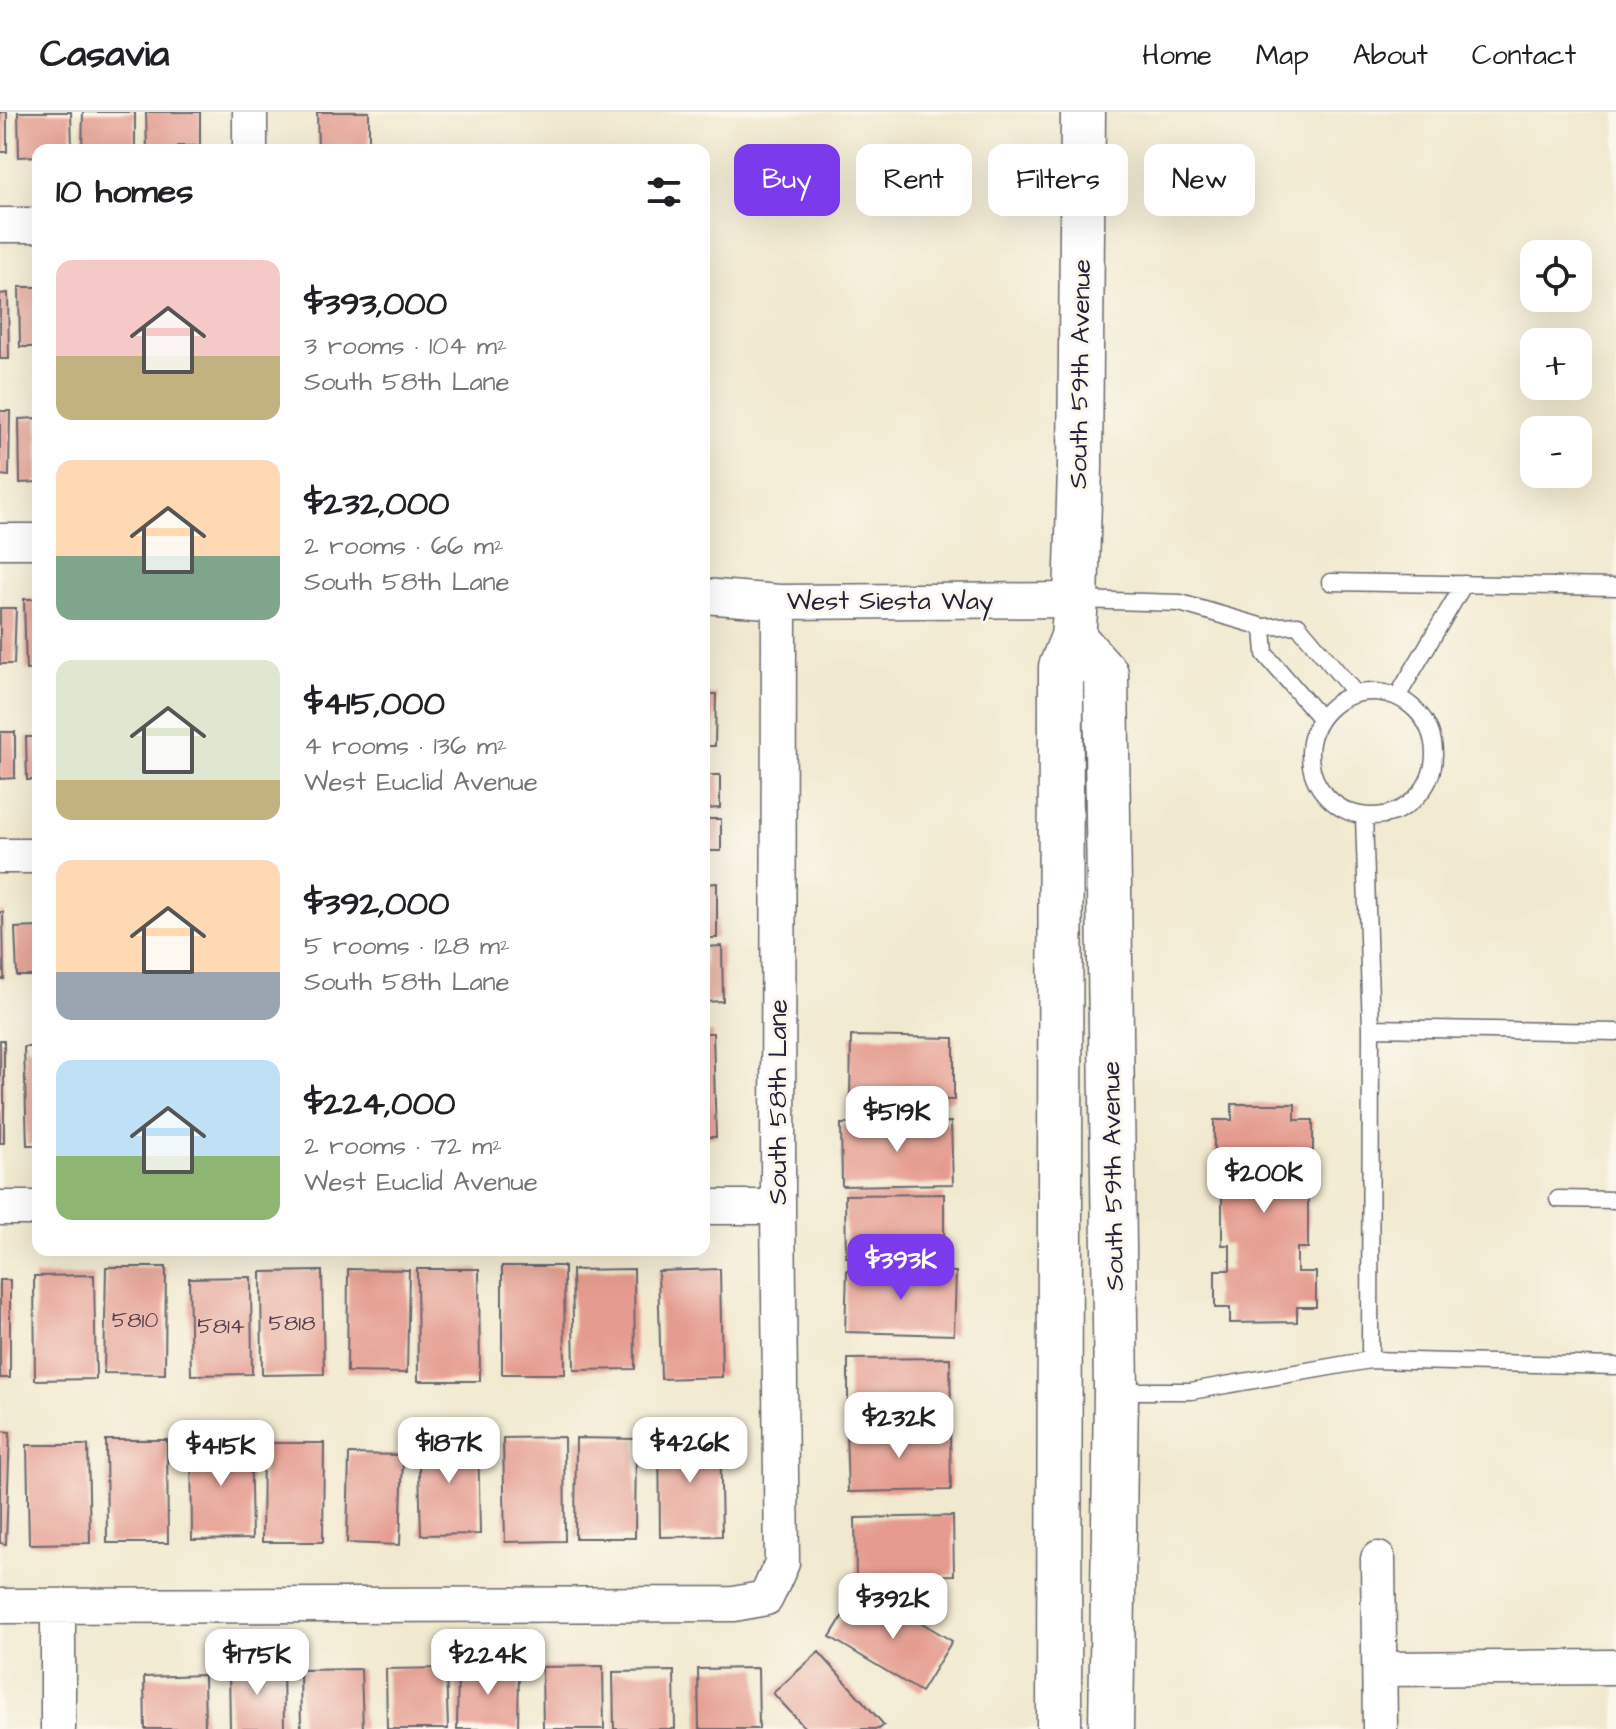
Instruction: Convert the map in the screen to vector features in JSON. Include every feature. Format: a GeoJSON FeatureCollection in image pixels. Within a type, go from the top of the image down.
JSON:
{"type":"FeatureCollection","features":[{"type":"Feature","properties":{"kind":"main road","name":"South 59th Avenue"},"geometry":{"type":"LineString","coordinates":[[1059,1729],[1061,667],[1074,618],[1080,468],[1083,112]]}},
{"type":"Feature","properties":{"kind":"main road","name":"South 59th Avenue"},"geometry":{"type":"LineString","coordinates":[[1074,618],[1106,674],[1116,1391],[1111,1729]]}},
{"type":"Feature","properties":{"kind":"street"},"geometry":{"type":"LineString","coordinates":[[250,112],[250,144]]}},
{"type":"Feature","properties":{"kind":"street"},"geometry":{"type":"LineString","coordinates":[[0,225],[32,225]]}},
{"type":"Feature","properties":{"kind":"street"},"geometry":{"type":"LineString","coordinates":[[0,541],[32,541]]}},
{"type":"Feature","properties":{"kind":"street","name":"West Siesta Way"},"geometry":{"type":"LineString","coordinates":[[710,596],[1074,618]]}},
{"type":"Feature","properties":{"kind":"street","name":"South 58th Lane"},"geometry":{"type":"LineString","coordinates":[[58,1608],[278,1604],[734,1604],[766,1598],[782,1563],[778,1207],[779,602]]}},
{"type":"Feature","properties":{"kind":"street"},"geometry":{"type":"LineString","coordinates":[[0,856],[32,856]]}},
{"type":"Feature","properties":{"kind":"street"},"geometry":{"type":"LineString","coordinates":[[710,1207],[778,1207]]}},
{"type":"Feature","properties":{"kind":"street"},"geometry":{"type":"LineString","coordinates":[[0,1208],[32,1208]]}},
{"type":"Feature","properties":{"kind":"street"},"geometry":{"type":"LineString","coordinates":[[1378,1559],[1380,1729]]}},
{"type":"Feature","properties":{"kind":"street"},"geometry":{"type":"LineString","coordinates":[[0,1606],[58,1608],[58,1729]]}},
{"type":"Feature","properties":{"kind":"street"},"geometry":{"type":"LineString","coordinates":[[1381,1669],[1616,1667]]}},
{"type":"Feature","properties":{"kind":"lane"},"geometry":{"type":"LineString","coordinates":[[1330,582],[1616,587]]}},
{"type":"Feature","properties":{"kind":"lane"},"geometry":{"type":"LineString","coordinates":[[1397,697],[1464,584]]}},
{"type":"Feature","properties":{"kind":"lane"},"geometry":{"type":"LineString","coordinates":[[1074,618],[1180,603],[1263,627],[1298,625],[1355,693]]}},
{"type":"Feature","properties":{"kind":"lane"},"geometry":{"type":"LineString","coordinates":[[1263,627],[1265,654],[1320,718]]}},
{"type":"Feature","properties":{"kind":"lane"},"geometry":{"type":"LineString","coordinates":[[1376,691],[1397,697],[1414,707],[1426,723],[1433,741],[1434,761],[1429,780],[1418,796],[1402,808],[1383,815],[1364,816],[1345,810],[1327,797],[1315,780],[1310,749],[1311,738],[1320,718],[1336,703],[1355,693],[1376,691]]}},
{"type":"Feature","properties":{"kind":"lane"},"geometry":{"type":"LineString","coordinates":[[1364,816],[1371,1028],[1370,1360]]}},
{"type":"Feature","properties":{"kind":"lane"},"geometry":{"type":"LineString","coordinates":[[1371,1028],[1616,1032]]}},
{"type":"Feature","properties":{"kind":"lane"},"geometry":{"type":"LineString","coordinates":[[1558,1199],[1616,1200]]}},
{"type":"Feature","properties":{"kind":"lane"},"geometry":{"type":"LineString","coordinates":[[1116,1391],[1191,1391],[1370,1360],[1616,1366]]}},
{"type":"Feature","properties":{"kind":"building"},"geometry":{"type":"Polygon","coordinates":[[[0,112],[7,112],[7,152],[0,152],[0,112]]]}},
{"type":"Feature","properties":{"kind":"building"},"geometry":{"type":"Polygon","coordinates":[[[18,112],[71,112],[72,144],[32,144],[32,156],[19,157],[18,112]]]}},
{"type":"Feature","properties":{"kind":"building"},"geometry":{"type":"Polygon","coordinates":[[[83,112],[135,112],[135,144],[82,144],[83,112]]]}},
{"type":"Feature","properties":{"kind":"building"},"geometry":{"type":"Polygon","coordinates":[[[146,112],[200,112],[200,144],[147,144],[146,112]]]}},
{"type":"Feature","properties":{"kind":"building"},"geometry":{"type":"Polygon","coordinates":[[[317,112],[369,112],[369,144],[318,144],[317,112]]]}},
{"type":"Feature","properties":{"kind":"building"},"geometry":{"type":"Polygon","coordinates":[[[19,287],[32,287],[32,347],[20,347],[19,287]]]}},
{"type":"Feature","properties":{"kind":"building"},"geometry":{"type":"Polygon","coordinates":[[[8,293],[9,359],[0,359],[0,294],[8,293]]]}},
{"type":"Feature","properties":{"kind":"building"},"geometry":{"type":"Polygon","coordinates":[[[0,411],[10,411],[9,476],[0,475],[0,411]]]}},
{"type":"Feature","properties":{"kind":"building"},"geometry":{"type":"Polygon","coordinates":[[[32,418],[32,482],[20,483],[19,419],[32,418]]]}},
{"type":"Feature","properties":{"kind":"building"},"geometry":{"type":"Polygon","coordinates":[[[24,599],[32,599],[32,670],[26,670],[24,599]]]}},
{"type":"Feature","properties":{"kind":"building"},"geometry":{"type":"Polygon","coordinates":[[[0,608],[16,608],[14,664],[0,664],[0,608]]]}},
{"type":"Feature","properties":{"kind":"building"},"geometry":{"type":"Polygon","coordinates":[[[710,694],[716,694],[715,746],[710,746],[710,694]]]}},
{"type":"Feature","properties":{"kind":"building"},"geometry":{"type":"Polygon","coordinates":[[[0,732],[15,732],[15,778],[0,779],[0,732]]]}},
{"type":"Feature","properties":{"kind":"building"},"geometry":{"type":"Polygon","coordinates":[[[26,737],[32,737],[32,780],[27,780],[26,737]]]}},
{"type":"Feature","properties":{"kind":"building"},"geometry":{"type":"Polygon","coordinates":[[[710,775],[720,775],[720,808],[710,809],[710,775]]]}},
{"type":"Feature","properties":{"kind":"building"},"geometry":{"type":"Polygon","coordinates":[[[710,819],[721,819],[721,851],[710,851],[710,819]]]}},
{"type":"Feature","properties":{"kind":"building"},"geometry":{"type":"Polygon","coordinates":[[[717,883],[717,938],[710,938],[710,884],[717,883]]]}},
{"type":"Feature","properties":{"kind":"building"},"geometry":{"type":"Polygon","coordinates":[[[0,912],[3,912],[4,979],[0,979],[0,912]]]}},
{"type":"Feature","properties":{"kind":"building"},"geometry":{"type":"Polygon","coordinates":[[[32,927],[32,976],[17,976],[15,928],[32,927]]]}},
{"type":"Feature","properties":{"kind":"building"},"geometry":{"type":"Polygon","coordinates":[[[722,946],[723,1001],[710,1002],[710,947],[722,946]]]}},
{"type":"Feature","properties":{"kind":"building"},"geometry":{"type":"Polygon","coordinates":[[[710,1033],[713,1033],[716,1137],[710,1137],[710,1033]]]}},
{"type":"Feature","properties":{"kind":"building"},"geometry":{"type":"Polygon","coordinates":[[[851,1036],[954,1038],[954,1100],[850,1099],[851,1036]]]}},
{"type":"Feature","properties":{"kind":"building"},"geometry":{"type":"Polygon","coordinates":[[[0,1040],[4,1040],[4,1143],[0,1143],[0,1040]]]}},
{"type":"Feature","properties":{"kind":"building"},"geometry":{"type":"Polygon","coordinates":[[[24,1047],[32,1047],[32,1145],[27,1145],[24,1047]]]}},
{"type":"Feature","properties":{"kind":"building"},"geometry":{"type":"Polygon","coordinates":[[[1232,1104],[1295,1104],[1295,1120],[1313,1120],[1313,1151],[1296,1151],[1296,1179],[1308,1179],[1308,1248],[1297,1248],[1297,1272],[1316,1272],[1316,1307],[1297,1307],[1297,1322],[1230,1323],[1230,1308],[1215,1308],[1215,1270],[1230,1270],[1230,1245],[1222,1245],[1222,1179],[1231,1179],[1231,1153],[1214,1153],[1214,1120],[1232,1120],[1232,1104]]]}},
{"type":"Feature","properties":{"kind":"building"},"geometry":{"type":"Polygon","coordinates":[[[951,1122],[953,1184],[842,1186],[841,1124],[951,1122]]]}},
{"type":"Feature","properties":{"kind":"building"},"geometry":{"type":"Polygon","coordinates":[[[944,1194],[944,1256],[846,1257],[845,1195],[944,1194]]]}},
{"type":"Feature","properties":{"kind":"building"},"geometry":{"type":"Polygon","coordinates":[[[502,1266],[564,1266],[565,1374],[502,1374],[502,1266]]]}},
{"type":"Feature","properties":{"kind":"building"},"geometry":{"type":"Polygon","coordinates":[[[106,1267],[166,1267],[165,1374],[104,1373],[106,1267]]]}},
{"type":"Feature","properties":{"kind":"building"},"geometry":{"type":"Polygon","coordinates":[[[348,1269],[409,1270],[407,1373],[347,1372],[348,1269]]]}},
{"type":"Feature","properties":{"kind":"building"},"geometry":{"type":"Polygon","coordinates":[[[417,1269],[479,1269],[480,1381],[418,1381],[417,1269]]]}},
{"type":"Feature","properties":{"kind":"building"},"geometry":{"type":"Polygon","coordinates":[[[634,1269],[635,1369],[574,1370],[572,1270],[634,1269]]]}},
{"type":"Feature","properties":{"kind":"building"},"geometry":{"type":"Polygon","coordinates":[[[720,1269],[722,1377],[661,1379],[658,1271],[720,1269]]]}},
{"type":"Feature","properties":{"kind":"building"},"geometry":{"type":"Polygon","coordinates":[[[847,1270],[956,1272],[954,1335],[845,1332],[847,1270]]]}},
{"type":"Feature","properties":{"kind":"building"},"geometry":{"type":"Polygon","coordinates":[[[322,1271],[324,1374],[262,1375],[261,1272],[322,1271]]]}},
{"type":"Feature","properties":{"kind":"building"},"geometry":{"type":"Polygon","coordinates":[[[94,1275],[96,1379],[35,1380],[34,1276],[94,1275]]]}},
{"type":"Feature","properties":{"kind":"building"},"geometry":{"type":"Polygon","coordinates":[[[251,1277],[252,1374],[191,1375],[189,1278],[251,1277]]]}},
{"type":"Feature","properties":{"kind":"building"},"geometry":{"type":"Polygon","coordinates":[[[0,1280],[10,1280],[10,1378],[0,1378],[0,1280]]]}},
{"type":"Feature","properties":{"kind":"building"},"geometry":{"type":"Polygon","coordinates":[[[950,1358],[951,1419],[848,1420],[848,1359],[950,1358]]]}},
{"type":"Feature","properties":{"kind":"building"},"geometry":{"type":"Polygon","coordinates":[[[950,1429],[951,1490],[848,1492],[846,1431],[950,1429]]]}},
{"type":"Feature","properties":{"kind":"building"},"geometry":{"type":"Polygon","coordinates":[[[0,1431],[10,1432],[6,1544],[0,1543],[0,1431]]]}},
{"type":"Feature","properties":{"kind":"building"},"geometry":{"type":"Polygon","coordinates":[[[720,1432],[722,1536],[660,1537],[659,1433],[720,1432]]]}},
{"type":"Feature","properties":{"kind":"building"},"geometry":{"type":"Polygon","coordinates":[[[250,1435],[252,1539],[192,1540],[191,1436],[250,1435]]]}},
{"type":"Feature","properties":{"kind":"building"},"geometry":{"type":"Polygon","coordinates":[[[478,1435],[480,1534],[421,1535],[418,1436],[478,1435]]]}},
{"type":"Feature","properties":{"kind":"building"},"geometry":{"type":"Polygon","coordinates":[[[564,1437],[565,1541],[505,1542],[503,1438],[564,1437]]]}},
{"type":"Feature","properties":{"kind":"building"},"geometry":{"type":"Polygon","coordinates":[[[576,1438],[636,1439],[635,1538],[575,1538],[576,1438]]]}},
{"type":"Feature","properties":{"kind":"building"},"geometry":{"type":"Polygon","coordinates":[[[106,1440],[167,1440],[168,1543],[107,1543],[106,1440]]]}},
{"type":"Feature","properties":{"kind":"building"},"geometry":{"type":"Polygon","coordinates":[[[263,1443],[324,1443],[323,1542],[262,1542],[263,1443]]]}},
{"type":"Feature","properties":{"kind":"building"},"geometry":{"type":"Polygon","coordinates":[[[27,1445],[88,1445],[90,1543],[29,1544],[27,1445]]]}},
{"type":"Feature","properties":{"kind":"building"},"geometry":{"type":"Polygon","coordinates":[[[349,1454],[403,1455],[400,1545],[347,1543],[349,1454]]]}},
{"type":"Feature","properties":{"kind":"building"},"geometry":{"type":"Polygon","coordinates":[[[953,1516],[954,1575],[856,1577],[855,1518],[953,1516]]]}},
{"type":"Feature","properties":{"kind":"building"},"geometry":{"type":"Polygon","coordinates":[[[869,1591],[952,1641],[921,1692],[830,1637],[845,1612],[853,1618],[869,1591]]]}},
{"type":"Feature","properties":{"kind":"building"},"geometry":{"type":"Polygon","coordinates":[[[819,1652],[884,1725],[879,1729],[806,1729],[773,1693],[819,1652]]]}},
{"type":"Feature","properties":{"kind":"building"},"geometry":{"type":"Polygon","coordinates":[[[283,1665],[284,1729],[230,1729],[229,1666],[283,1665]]]}},
{"type":"Feature","properties":{"kind":"building"},"geometry":{"type":"Polygon","coordinates":[[[458,1665],[519,1666],[518,1729],[457,1729],[458,1665]]]}},
{"type":"Feature","properties":{"kind":"building"},"geometry":{"type":"Polygon","coordinates":[[[603,1666],[604,1729],[543,1729],[542,1667],[603,1666]]]}},
{"type":"Feature","properties":{"kind":"building"},"geometry":{"type":"Polygon","coordinates":[[[446,1668],[448,1729],[387,1729],[386,1669],[446,1668]]]}},
{"type":"Feature","properties":{"kind":"building"},"geometry":{"type":"Polygon","coordinates":[[[758,1668],[759,1729],[699,1729],[698,1669],[758,1668]]]}},
{"type":"Feature","properties":{"kind":"building"},"geometry":{"type":"Polygon","coordinates":[[[361,1669],[363,1729],[301,1729],[300,1670],[361,1669]]]}},
{"type":"Feature","properties":{"kind":"building"},"geometry":{"type":"Polygon","coordinates":[[[674,1671],[675,1729],[614,1729],[613,1672],[674,1671]]]}},
{"type":"Feature","properties":{"kind":"building"},"geometry":{"type":"Polygon","coordinates":[[[204,1675],[205,1729],[145,1729],[144,1677],[204,1675]]]}}]}
